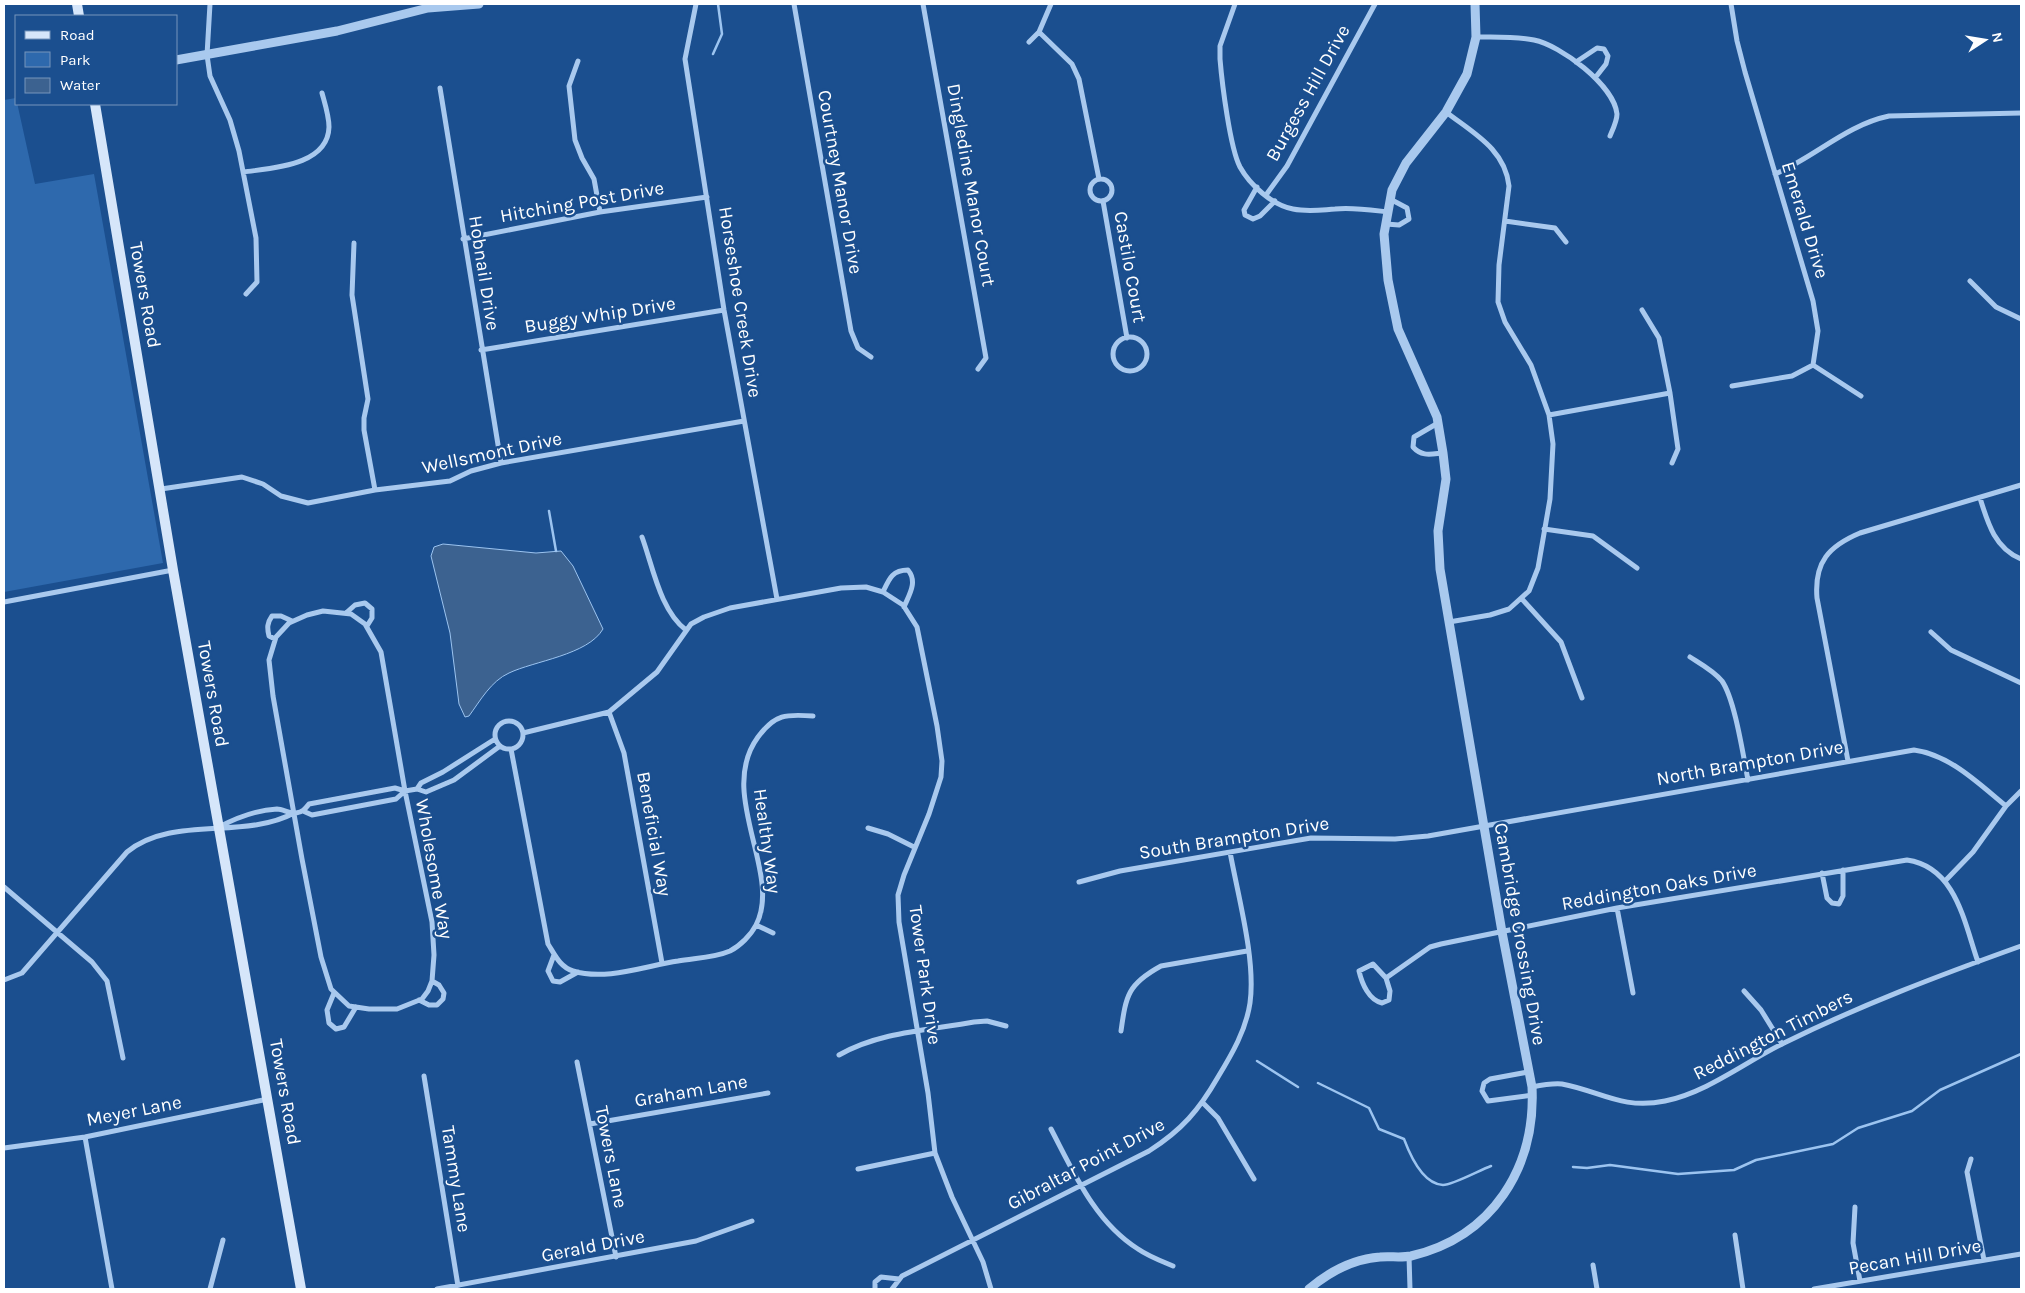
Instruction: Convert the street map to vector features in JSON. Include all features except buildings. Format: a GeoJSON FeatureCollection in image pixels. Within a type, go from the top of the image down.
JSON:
{"type":"FeatureCollection","features":[{"type":"Feature","properties":{"kind":"main road","name":"Towers Road"},"geometry":{"type":"LineString","coordinates":[[95,105],[174,570],[269,1099],[301,1289]]}},
{"type":"Feature","properties":{"kind":"street"},"geometry":{"type":"LineString","coordinates":[[202,4],[209,5],[207,55],[210,76],[235,132],[256,238],[257,282],[246,294]]}},
{"type":"Feature","properties":{"kind":"street"},"geometry":{"type":"LineString","coordinates":[[178,60],[337,31],[428,8],[479,4]]}},
{"type":"Feature","properties":{"kind":"street","name":"Horseshoe Creek Drive"},"geometry":{"type":"LineString","coordinates":[[694,4],[694,22],[685,59],[724,310],[777,599]]}},
{"type":"Feature","properties":{"kind":"street","name":"Courtney Manor Drive"},"geometry":{"type":"LineString","coordinates":[[794,4],[851,331],[858,348],[871,357]]}},
{"type":"Feature","properties":{"kind":"street","name":"Dingledine Manor Court"},"geometry":{"type":"LineString","coordinates":[[923,4],[986,358],[978,369]]}},
{"type":"Feature","properties":{"kind":"street"},"geometry":{"type":"LineString","coordinates":[[1029,42],[1039,32],[1051,4]]}},
{"type":"Feature","properties":{"kind":"street"},"geometry":{"type":"LineString","coordinates":[[1235,4],[1220,46],[1221,73],[1238,162],[1246,176],[1266,195],[1290,208],[1304,210],[1335,208],[1388,212]]}},
{"type":"Feature","properties":{"kind":"street","name":"Burgess Hill Drive"},"geometry":{"type":"LineString","coordinates":[[1266,195],[1287,166],[1375,4]]}},
{"type":"Feature","properties":{"kind":"street","name":"Cambridge Crossing Drive"},"geometry":{"type":"LineString","coordinates":[[1309,1289],[1333,1271],[1348,1264],[1379,1256],[1409,1256],[1447,1244],[1463,1234],[1489,1213],[1500,1200],[1520,1168],[1533,1112],[1532,1091],[1502,932],[1438,548],[1446,479],[1444,453],[1438,423],[1398,329],[1388,280],[1384,234],[1390,199],[1406,163],[1446,112],[1467,74],[1476,36],[1475,4]]}},
{"type":"Feature","properties":{"kind":"street","name":"Emerald Drive"},"geometry":{"type":"LineString","coordinates":[[1731,4],[1739,49],[1813,302],[1818,331],[1814,364]]}},
{"type":"Feature","properties":{"kind":"street","name":"Castilo Court"},"geometry":{"type":"LineString","coordinates":[[1039,32],[1072,64],[1079,78],[1099,179]]}},
{"type":"Feature","properties":{"kind":"street"},"geometry":{"type":"LineString","coordinates":[[1476,36],[1533,39],[1556,49],[1576,62],[1603,85],[1614,103],[1616,120],[1610,136]]}},
{"type":"Feature","properties":{"kind":"street"},"geometry":{"type":"LineString","coordinates":[[1576,62],[1597,48],[1604,48],[1608,56],[1606,64],[1595,78]]}},
{"type":"Feature","properties":{"kind":"street"},"geometry":{"type":"LineString","coordinates":[[578,61],[569,86],[575,140],[582,158],[594,179],[600,212]]}},
{"type":"Feature","properties":{"kind":"street","name":"Hobnail Drive"},"geometry":{"type":"LineString","coordinates":[[440,88],[481,350],[501,463]]}},
{"type":"Feature","properties":{"kind":"street"},"geometry":{"type":"LineString","coordinates":[[244,172],[301,161],[317,151],[325,142],[329,126],[322,93]]}},
{"type":"Feature","properties":{"kind":"street"},"geometry":{"type":"LineString","coordinates":[[1446,112],[1494,148],[1502,161],[1509,186],[1499,266],[1498,302],[1501,313],[1531,365],[1549,415],[1553,444],[1553,467],[1544,529],[1538,568],[1532,587],[1522,599],[1500,612],[1449,622]]}},
{"type":"Feature","properties":{"kind":"street"},"geometry":{"type":"LineString","coordinates":[[1775,174],[1798,164],[1839,136],[1870,120],[1890,116],[2021,113]]}},
{"type":"Feature","properties":{"kind":"street","name":"Castilo Court"},"geometry":{"type":"LineString","coordinates":[[1099,179],[1107,180],[1112,189],[1110,196],[1103,201],[1094,199],[1090,192],[1091,185],[1099,179]]}},
{"type":"Feature","properties":{"kind":"street"},"geometry":{"type":"LineString","coordinates":[[1257,187],[1246,206],[1245,215],[1253,219],[1260,216],[1275,201]]}},
{"type":"Feature","properties":{"kind":"street","name":"Hitching Post Drive"},"geometry":{"type":"LineString","coordinates":[[463,239],[600,212],[707,196]]}},
{"type":"Feature","properties":{"kind":"street"},"geometry":{"type":"LineString","coordinates":[[1386,224],[1399,225],[1408,219],[1407,208],[1390,199]]}},
{"type":"Feature","properties":{"kind":"street","name":"Castilo Court"},"geometry":{"type":"LineString","coordinates":[[1103,201],[1127,338]]}},
{"type":"Feature","properties":{"kind":"street"},"geometry":{"type":"LineString","coordinates":[[1506,221],[1555,228],[1566,242]]}},
{"type":"Feature","properties":{"kind":"street"},"geometry":{"type":"LineString","coordinates":[[354,243],[352,294],[368,399],[364,418],[364,430],[375,490]]}},
{"type":"Feature","properties":{"kind":"street"},"geometry":{"type":"LineString","coordinates":[[1970,281],[1996,307],[2021,319]]}},
{"type":"Feature","properties":{"kind":"street","name":"Buggy Whip Drive"},"geometry":{"type":"LineString","coordinates":[[481,350],[724,310]]}},
{"type":"Feature","properties":{"kind":"street"},"geometry":{"type":"LineString","coordinates":[[1642,310],[1659,338],[1670,393],[1678,449],[1672,463]]}},
{"type":"Feature","properties":{"kind":"street","name":"Castilo Court"},"geometry":{"type":"LineString","coordinates":[[1127,338],[1137,339],[1142,342],[1147,352],[1145,363],[1136,370],[1126,370],[1114,360],[1117,344],[1127,338]]}},
{"type":"Feature","properties":{"kind":"street"},"geometry":{"type":"LineString","coordinates":[[1732,386],[1792,376],[1814,364],[1861,396]]}},
{"type":"Feature","properties":{"kind":"street"},"geometry":{"type":"LineString","coordinates":[[1549,415],[1670,393]]}},
{"type":"Feature","properties":{"kind":"street","name":"Wellsmont Drive"},"geometry":{"type":"LineString","coordinates":[[161,489],[242,477],[263,484],[281,496],[308,503],[375,490],[450,481],[471,471],[501,463],[744,421]]}},
{"type":"Feature","properties":{"kind":"street"},"geometry":{"type":"LineString","coordinates":[[1438,423],[1414,437],[1413,447],[1425,455],[1444,453]]}},
{"type":"Feature","properties":{"kind":"street"},"geometry":{"type":"LineString","coordinates":[[1848,761],[1816,598],[1816,584],[1820,565],[1834,546],[1860,533],[2021,485]]}},
{"type":"Feature","properties":{"kind":"street"},"geometry":{"type":"LineString","coordinates":[[1980,498],[1996,539],[2003,547],[2021,559]]}},
{"type":"Feature","properties":{"kind":"street"},"geometry":{"type":"LineString","coordinates":[[1544,529],[1592,536],[1637,568]]}},
{"type":"Feature","properties":{"kind":"street"},"geometry":{"type":"LineString","coordinates":[[642,537],[667,610],[676,622],[686,630]]}},
{"type":"Feature","properties":{"kind":"street"},"geometry":{"type":"LineString","coordinates":[[4,602],[174,570]]}},
{"type":"Feature","properties":{"kind":"street"},"geometry":{"type":"LineString","coordinates":[[883,592],[891,576],[896,571],[908,570],[911,574],[913,586],[904,607]]}},
{"type":"Feature","properties":{"kind":"street","name":"Tower Park Drive"},"geometry":{"type":"LineString","coordinates":[[523,733],[609,712],[657,672],[690,624],[704,616],[730,608],[855,586],[883,592],[904,607],[912,617],[920,636],[942,761],[941,777],[929,814],[914,847],[898,895],[899,922],[935,1153],[952,1197],[988,1274],[991,1289]]}},
{"type":"Feature","properties":{"kind":"street"},"geometry":{"type":"LineString","coordinates":[[1522,599],[1561,642],[1582,698]]}},
{"type":"Feature","properties":{"kind":"street"},"geometry":{"type":"LineString","coordinates":[[346,613],[355,605],[365,603],[372,609],[372,618],[367,626],[346,613],[315,612],[292,622],[274,639],[269,670],[321,957],[331,989],[350,1006],[356,1008],[397,1009],[419,1000],[429,1005],[437,1006],[443,999],[444,993],[439,985],[432,981]]}},
{"type":"Feature","properties":{"kind":"street"},"geometry":{"type":"LineString","coordinates":[[274,639],[269,636],[268,630],[268,622],[272,616],[281,616],[292,622]]}},
{"type":"Feature","properties":{"kind":"street","name":"Wholesome Way"},"geometry":{"type":"LineString","coordinates":[[367,626],[381,652],[405,791],[432,922],[434,955],[432,981],[428,991],[419,1000]]}},
{"type":"Feature","properties":{"kind":"street"},"geometry":{"type":"LineString","coordinates":[[1931,632],[1950,650],[2021,683]]}},
{"type":"Feature","properties":{"kind":"street"},"geometry":{"type":"LineString","coordinates":[[1690,657],[1717,675],[1723,682],[1732,707],[1748,780]]}},
{"type":"Feature","properties":{"kind":"street","name":"Beneficial Way"},"geometry":{"type":"LineString","coordinates":[[609,712],[624,753],[662,964]]}},
{"type":"Feature","properties":{"kind":"street","name":"Healthy Way"},"geometry":{"type":"LineString","coordinates":[[512,749],[548,944],[559,962],[578,972],[613,973],[730,950],[740,945],[756,926],[762,907],[762,895],[744,791],[745,765],[756,740],[776,718],[790,714],[814,716]]}},
{"type":"Feature","properties":{"kind":"street"},"geometry":{"type":"LineString","coordinates":[[417,790],[421,782],[443,772],[495,739],[498,725],[506,720],[519,724],[523,733],[521,742],[512,749],[500,746],[495,739]]}},
{"type":"Feature","properties":{"kind":"street"},"geometry":{"type":"LineString","coordinates":[[304,811],[309,804],[395,788],[405,791],[417,790],[426,792],[454,780],[500,746]]}},
{"type":"Feature","properties":{"kind":"street","name":"North Brampton Drive"},"geometry":{"type":"LineString","coordinates":[[1484,825],[1748,780],[1905,750],[1930,752],[1949,762],[2006,806]]}},
{"type":"Feature","properties":{"kind":"street"},"geometry":{"type":"LineString","coordinates":[[1946,880],[1973,852],[2006,806],[2021,790]]}},
{"type":"Feature","properties":{"kind":"street"},"geometry":{"type":"LineString","coordinates":[[4,980],[22,974],[127,852],[138,843],[174,834],[219,827],[238,829],[282,820],[294,813],[304,811],[312,815],[396,799],[405,791]]}},
{"type":"Feature","properties":{"kind":"street"},"geometry":{"type":"LineString","coordinates":[[219,827],[237,818],[264,811],[278,809],[294,813]]}},
{"type":"Feature","properties":{"kind":"street","name":"South Brampton Drive"},"geometry":{"type":"LineString","coordinates":[[1079,882],[1120,871],[1311,838],[1395,839],[1428,836],[1484,825]]}},
{"type":"Feature","properties":{"kind":"street"},"geometry":{"type":"LineString","coordinates":[[868,828],[888,834],[914,847]]}},
{"type":"Feature","properties":{"kind":"street","name":"Gibraltar Point Drive"},"geometry":{"type":"LineString","coordinates":[[892,1289],[899,1279],[1169,1139],[1184,1126],[1203,1103],[1235,1048],[1250,1004],[1251,979],[1230,852]]}},
{"type":"Feature","properties":{"kind":"street","name":"Reddington Oaks Drive"},"geometry":{"type":"LineString","coordinates":[[1386,978],[1430,947],[1618,908],[1907,860],[1926,865],[1946,880],[1957,901],[1978,962]]}},
{"type":"Feature","properties":{"kind":"street"},"geometry":{"type":"LineString","coordinates":[[1822,873],[1827,898],[1832,903],[1839,904],[1843,896],[1842,870]]}},
{"type":"Feature","properties":{"kind":"street"},"geometry":{"type":"LineString","coordinates":[[4,887],[92,962],[107,981],[123,1058]]}},
{"type":"Feature","properties":{"kind":"street"},"geometry":{"type":"LineString","coordinates":[[1618,908],[1633,993]]}},
{"type":"Feature","properties":{"kind":"street"},"geometry":{"type":"LineString","coordinates":[[756,926],[773,933]]}},
{"type":"Feature","properties":{"kind":"street","name":"Reddington Timbers"},"geometry":{"type":"LineString","coordinates":[[1528,1072],[1490,1079],[1484,1083],[1482,1092],[1488,1101],[1532,1091],[1551,1084],[1563,1084],[1612,1100],[1644,1104],[1666,1101],[1700,1088],[1782,1044],[1865,1005],[2021,946]]}},
{"type":"Feature","properties":{"kind":"street"},"geometry":{"type":"LineString","coordinates":[[1121,1031],[1128,994],[1152,971],[1161,966],[1247,951]]}},
{"type":"Feature","properties":{"kind":"street","name":"Healthy Way"},"geometry":{"type":"LineString","coordinates":[[554,955],[548,971],[553,981],[560,982],[578,972]]}},
{"type":"Feature","properties":{"kind":"street"},"geometry":{"type":"LineString","coordinates":[[1373,964],[1386,978],[1390,991],[1388,1000],[1382,1003],[1375,1001],[1371,996],[1361,981],[1359,972],[1373,964]]}},
{"type":"Feature","properties":{"kind":"street"},"geometry":{"type":"LineString","coordinates":[[1744,991],[1761,1010],[1782,1044]]}},
{"type":"Feature","properties":{"kind":"street"},"geometry":{"type":"LineString","coordinates":[[334,993],[327,1010],[329,1023],[336,1029],[344,1027],[356,1008]]}},
{"type":"Feature","properties":{"kind":"street"},"geometry":{"type":"LineString","coordinates":[[839,1055],[865,1041],[974,1022],[987,1022],[1006,1026]]}},
{"type":"Feature","properties":{"kind":"street","name":"Towers Lane"},"geometry":{"type":"LineString","coordinates":[[577,1062],[616,1258]]}},
{"type":"Feature","properties":{"kind":"street","name":"Tammy Lane"},"geometry":{"type":"LineString","coordinates":[[424,1076],[458,1286]]}},
{"type":"Feature","properties":{"kind":"street","name":"Graham Lane"},"geometry":{"type":"LineString","coordinates":[[590,1124],[768,1093]]}},
{"type":"Feature","properties":{"kind":"street","name":"Meyer Lane"},"geometry":{"type":"LineString","coordinates":[[4,1148],[85,1137],[269,1099]]}},
{"type":"Feature","properties":{"kind":"street"},"geometry":{"type":"LineString","coordinates":[[1203,1103],[1218,1118],[1254,1179]]}},
{"type":"Feature","properties":{"kind":"street"},"geometry":{"type":"LineString","coordinates":[[1050,1129],[1080,1186],[1099,1213],[1120,1236],[1139,1250],[1173,1266]]}},
{"type":"Feature","properties":{"kind":"street"},"geometry":{"type":"LineString","coordinates":[[85,1137],[112,1289]]}},
{"type":"Feature","properties":{"kind":"street"},"geometry":{"type":"LineString","coordinates":[[858,1169],[935,1153]]}},
{"type":"Feature","properties":{"kind":"street"},"geometry":{"type":"LineString","coordinates":[[1971,1159],[1967,1172],[1984,1260]]}},
{"type":"Feature","properties":{"kind":"street"},"geometry":{"type":"LineString","coordinates":[[1854,1207],[1853,1243],[1860,1281]]}},
{"type":"Feature","properties":{"kind":"street","name":"Gerald Drive"},"geometry":{"type":"LineString","coordinates":[[438,1289],[616,1258],[696,1241],[752,1221]]}},
{"type":"Feature","properties":{"kind":"street"},"geometry":{"type":"LineString","coordinates":[[1735,1235],[1743,1289]]}},
{"type":"Feature","properties":{"kind":"street"},"geometry":{"type":"LineString","coordinates":[[210,1289],[223,1240]]}},
{"type":"Feature","properties":{"kind":"street","name":"Pecan Hill Drive"},"geometry":{"type":"LineString","coordinates":[[1814,1289],[2021,1254]]}},
{"type":"Feature","properties":{"kind":"street"},"geometry":{"type":"LineString","coordinates":[[1409,1256],[1410,1289]]}},
{"type":"Feature","properties":{"kind":"street"},"geometry":{"type":"LineString","coordinates":[[1593,1266],[1597,1289]]}},
{"type":"Feature","properties":{"kind":"street","name":"Gibraltar Point Drive"},"geometry":{"type":"LineString","coordinates":[[875,1289],[875,1282],[881,1277],[899,1279]]}},
{"type":"Feature","properties":{"kind":"green space"},"geometry":{"type":"Polygon","coordinates":[[[15,98],[15,105],[18,105],[35,184],[94,174],[163,563],[4,592],[4,100],[15,98]]]}},
{"type":"Feature","properties":{"kind":"water"},"geometry":{"type":"Polygon","coordinates":[[[443,544],[536,553],[561,551],[573,566],[603,629],[596,638],[586,645],[509,673],[486,692],[469,716],[465,717],[459,704],[450,633],[431,556],[434,547],[443,544]]]}},
{"type":"Feature","properties":{"kind":"waterway"},"geometry":{"type":"LineString","coordinates":[[713,54],[722,34],[718,4]]}},
{"type":"Feature","properties":{"kind":"waterway"},"geometry":{"type":"LineString","coordinates":[[549,511],[556,551]]}},
{"type":"Feature","properties":{"kind":"waterway"},"geometry":{"type":"LineString","coordinates":[[1573,1167],[1587,1168],[1610,1165],[1678,1174],[1734,1170],[1756,1160],[1833,1144],[1858,1128],[1912,1111],[1940,1090],[2021,1054]]}},
{"type":"Feature","properties":{"kind":"waterway"},"geometry":{"type":"LineString","coordinates":[[1257,1061],[1298,1087]]}},
{"type":"Feature","properties":{"kind":"waterway"},"geometry":{"type":"LineString","coordinates":[[1318,1083],[1369,1108],[1379,1129],[1404,1139],[1418,1168],[1429,1180],[1443,1185],[1453,1183],[1491,1166]]}}]}
